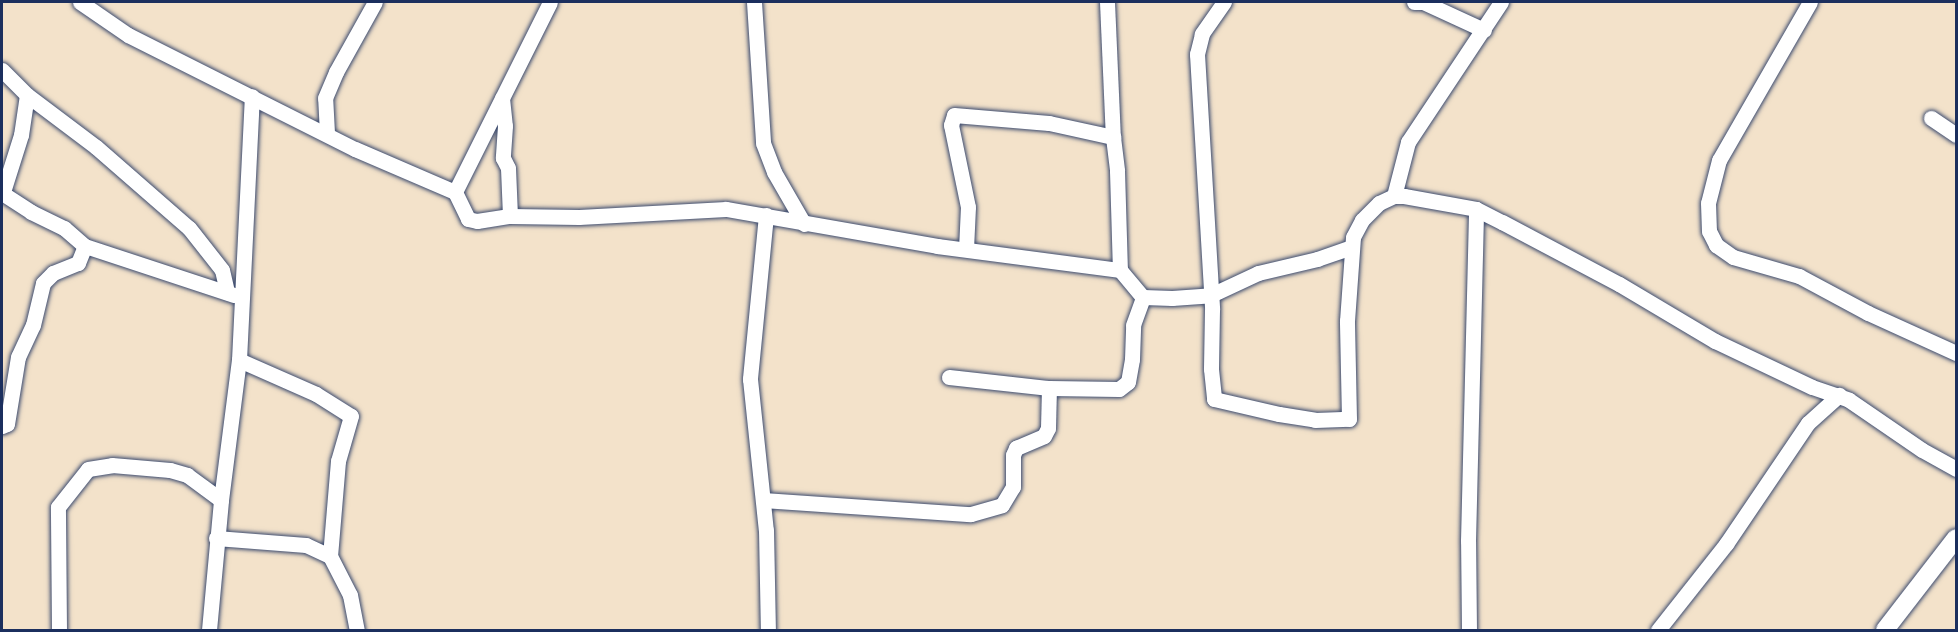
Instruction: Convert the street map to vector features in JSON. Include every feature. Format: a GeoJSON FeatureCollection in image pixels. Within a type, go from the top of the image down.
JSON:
{"type":"FeatureCollection","features":[{"type":"Feature","properties":{"kind":"main road"},"geometry":{"type":"LineString","coordinates":[[1885,630],[1956,537]]}},
{"type":"Feature","properties":{"kind":"street"},"geometry":{"type":"LineString","coordinates":[[80,2],[128,34],[355,149],[455,192],[468,219],[477,221],[510,216],[579,217],[726,208],[804,224],[1120,270]]}},
{"type":"Feature","properties":{"kind":"street"},"geometry":{"type":"LineString","coordinates":[[327,133],[325,98],[336,72],[375,2]]}},
{"type":"Feature","properties":{"kind":"street"},"geometry":{"type":"LineString","coordinates":[[455,192],[550,2]]}},
{"type":"Feature","properties":{"kind":"street"},"geometry":{"type":"LineString","coordinates":[[754,2],[763,142],[774,172],[804,224]]}},
{"type":"Feature","properties":{"kind":"street"},"geometry":{"type":"LineString","coordinates":[[1107,2],[1113,137],[1117,171],[1120,270],[1143,297]]}},
{"type":"Feature","properties":{"kind":"street"},"geometry":{"type":"LineString","coordinates":[[1414,2],[1423,2],[1484,30]]}},
{"type":"Feature","properties":{"kind":"street"},"geometry":{"type":"LineString","coordinates":[[1394,196],[1408,142],[1502,2]]}},
{"type":"Feature","properties":{"kind":"street"},"geometry":{"type":"LineString","coordinates":[[1810,2],[1719,160],[1708,203],[1709,231],[1716,245],[1733,256],[1798,276],[1868,313],[1956,353]]}},
{"type":"Feature","properties":{"kind":"street"},"geometry":{"type":"LineString","coordinates":[[1215,5],[1202,34],[1197,54],[1211,296],[1211,369],[1214,399],[1314,420],[1348,419],[1347,321],[1352,247],[1356,227],[1379,203],[1394,196],[1476,209],[1619,284],[1715,341],[1812,387],[1839,395],[1922,450],[1956,469]]}},
{"type":"Feature","properties":{"kind":"street"},"geometry":{"type":"LineString","coordinates":[[2,70],[27,94],[96,147],[189,228],[222,270],[234,295]]}},
{"type":"Feature","properties":{"kind":"street"},"geometry":{"type":"LineString","coordinates":[[27,94],[21,135],[2,193],[31,212],[63,228],[86,246],[234,295]]}},
{"type":"Feature","properties":{"kind":"street"},"geometry":{"type":"LineString","coordinates":[[502,95],[505,126],[503,158],[508,168],[510,216]]}},
{"type":"Feature","properties":{"kind":"street"},"geometry":{"type":"LineString","coordinates":[[208,630],[216,538],[239,360],[234,295],[252,96]]}},
{"type":"Feature","properties":{"kind":"street"},"geometry":{"type":"LineString","coordinates":[[966,249],[968,207],[951,125],[954,116],[1049,123],[1113,137]]}},
{"type":"Feature","properties":{"kind":"street"},"geometry":{"type":"LineString","coordinates":[[1931,118],[1956,135]]}},
{"type":"Feature","properties":{"kind":"street"},"geometry":{"type":"LineString","coordinates":[[1469,630],[1476,209]]}},
{"type":"Feature","properties":{"kind":"street"},"geometry":{"type":"LineString","coordinates":[[766,215],[750,379],[766,530],[768,630]]}},
{"type":"Feature","properties":{"kind":"street"},"geometry":{"type":"LineString","coordinates":[[2,426],[7,424],[18,357],[33,325],[43,283],[53,273],[78,263],[86,246]]}},
{"type":"Feature","properties":{"kind":"street"},"geometry":{"type":"LineString","coordinates":[[1143,297],[1211,296],[1258,273],[1317,259],[1352,247]]}},
{"type":"Feature","properties":{"kind":"street"},"geometry":{"type":"LineString","coordinates":[[949,377],[1048,388],[1119,389],[1128,382],[1132,359],[1133,325],[1143,297]]}},
{"type":"Feature","properties":{"kind":"street"},"geometry":{"type":"LineString","coordinates":[[239,360],[316,394],[351,416],[338,461],[330,556],[350,595],[357,630]]}},
{"type":"Feature","properties":{"kind":"street"},"geometry":{"type":"LineString","coordinates":[[763,500],[971,514],[1002,505],[1013,487],[1013,455],[1016,448],[1044,436],[1048,428],[1048,388]]}},
{"type":"Feature","properties":{"kind":"street"},"geometry":{"type":"LineString","coordinates":[[1658,630],[1726,544],[1808,423],[1839,395]]}},
{"type":"Feature","properties":{"kind":"street"},"geometry":{"type":"LineString","coordinates":[[59,630],[58,507],[88,469],[112,465],[171,470],[187,475],[221,500]]}},
{"type":"Feature","properties":{"kind":"street"},"geometry":{"type":"LineString","coordinates":[[216,538],[306,545],[330,556]]}}]}
